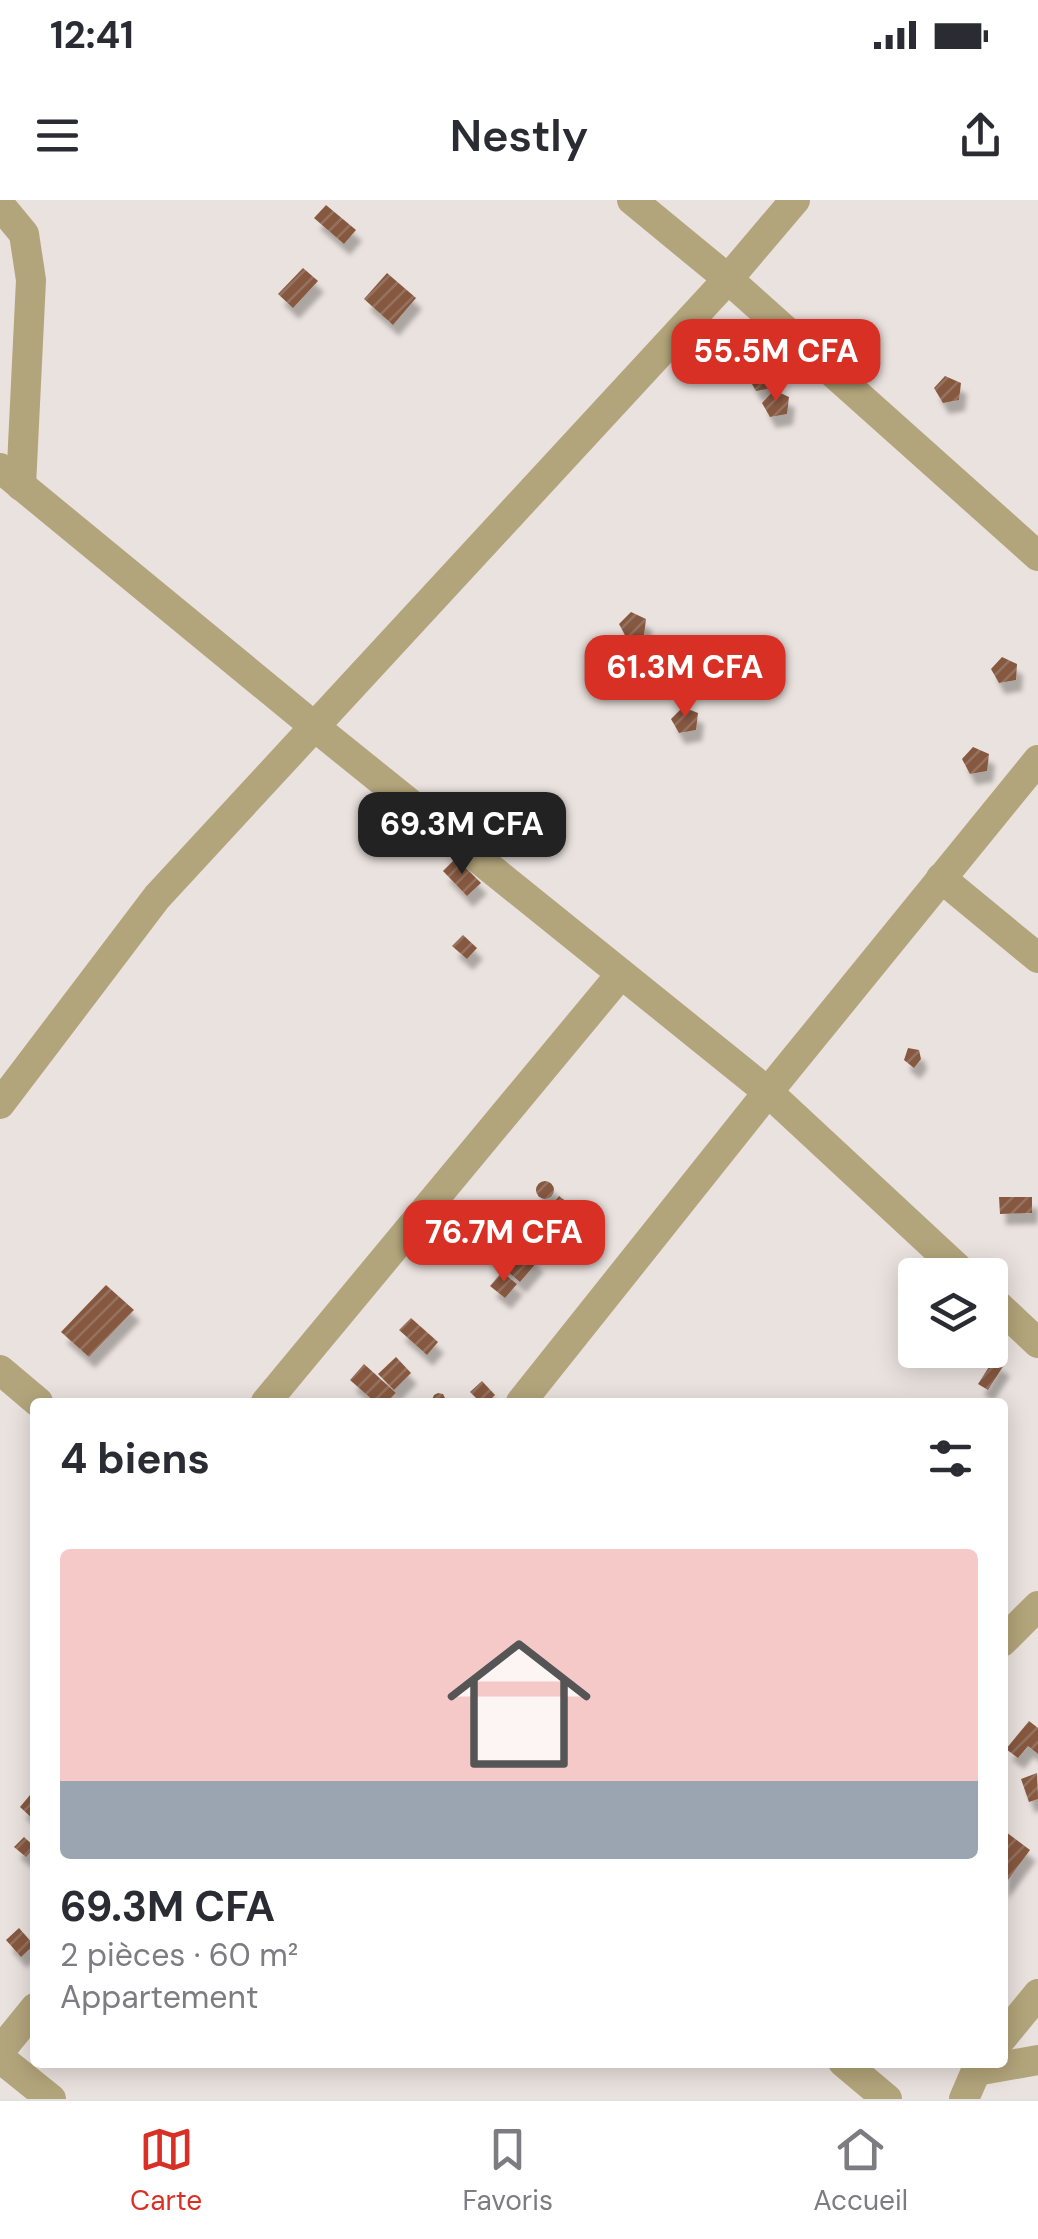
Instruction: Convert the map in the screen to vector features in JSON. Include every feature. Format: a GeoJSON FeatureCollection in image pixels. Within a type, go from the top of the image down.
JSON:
{"type":"FeatureCollection","features":[{"type":"Feature","properties":{"kind":"street"},"geometry":{"type":"LineString","coordinates":[[632,200],[728,279],[1038,556]]}},
{"type":"Feature","properties":{"kind":"street"},"geometry":{"type":"LineString","coordinates":[[0,1104],[157,898],[728,279],[795,200]]}},
{"type":"Feature","properties":{"kind":"street"},"geometry":{"type":"LineString","coordinates":[[0,204],[24,234],[30,280],[11,477],[768,1092],[947,1258]]}},
{"type":"Feature","properties":{"kind":"street"},"geometry":{"type":"LineString","coordinates":[[524,1398],[1038,760]]}},
{"type":"Feature","properties":{"kind":"street"},"geometry":{"type":"LineString","coordinates":[[942,878],[1038,958]]}},
{"type":"Feature","properties":{"kind":"street"},"geometry":{"type":"LineString","coordinates":[[269,1398],[622,974]]}},
{"type":"Feature","properties":{"kind":"street"},"geometry":{"type":"LineString","coordinates":[[1008,1314],[1038,1342]]}},
{"type":"Feature","properties":{"kind":"street"},"geometry":{"type":"LineString","coordinates":[[0,1370],[33,1398]]}},
{"type":"Feature","properties":{"kind":"street"},"geometry":{"type":"LineString","coordinates":[[1008,1636],[1038,1606]]}},
{"type":"Feature","properties":{"kind":"street"},"geometry":{"type":"LineString","coordinates":[[1008,2031],[1038,1994]]}},
{"type":"Feature","properties":{"kind":"street"},"geometry":{"type":"LineString","coordinates":[[30,2015],[0,2055],[51,2099]]}},
{"type":"Feature","properties":{"kind":"street"},"geometry":{"type":"LineString","coordinates":[[974,2078],[1038,2060]]}},
{"type":"Feature","properties":{"kind":"street"},"geometry":{"type":"LineString","coordinates":[[851,2068],[887,2099]]}},
{"type":"Feature","properties":{"kind":"building"},"geometry":{"type":"Polygon","coordinates":[[[326,205],[356,230],[344,244],[314,218],[326,205]]]}},
{"type":"Feature","properties":{"kind":"building"},"geometry":{"type":"Polygon","coordinates":[[[303,268],[318,281],[293,308],[278,294],[303,268]]]}},
{"type":"Feature","properties":{"kind":"building"},"geometry":{"type":"Polygon","coordinates":[[[387,273],[416,298],[393,325],[364,299],[387,273]]]}},
{"type":"Feature","properties":{"kind":"building"},"geometry":{"type":"Polygon","coordinates":[[[760,364],[775,372],[773,388],[756,391],[748,377],[760,364]]]}},
{"type":"Feature","properties":{"kind":"building"},"geometry":{"type":"Polygon","coordinates":[[[945,376],[961,383],[959,400],[943,403],[934,388],[945,376]]]}},
{"type":"Feature","properties":{"kind":"building"},"geometry":{"type":"Polygon","coordinates":[[[774,390],[789,397],[787,414],[770,417],[762,403],[774,390]]]}},
{"type":"Feature","properties":{"kind":"building"},"geometry":{"type":"Polygon","coordinates":[[[631,612],[646,619],[644,635],[627,639],[619,624],[631,612]]]}},
{"type":"Feature","properties":{"kind":"building"},"geometry":{"type":"Polygon","coordinates":[[[711,651],[726,658],[725,675],[708,678],[700,664],[711,651]]]}},
{"type":"Feature","properties":{"kind":"building"},"geometry":{"type":"Polygon","coordinates":[[[1002,657],[1017,664],[1016,680],[999,683],[991,669],[1002,657]]]}},
{"type":"Feature","properties":{"kind":"building"},"geometry":{"type":"Polygon","coordinates":[[[683,707],[698,713],[696,730],[679,733],[671,719],[683,707]]]}},
{"type":"Feature","properties":{"kind":"building"},"geometry":{"type":"Polygon","coordinates":[[[973,747],[989,754],[987,771],[970,774],[962,759],[973,747]]]}},
{"type":"Feature","properties":{"kind":"building"},"geometry":{"type":"Polygon","coordinates":[[[456,858],[481,883],[467,896],[443,871],[456,858]]]}},
{"type":"Feature","properties":{"kind":"building"},"geometry":{"type":"Polygon","coordinates":[[[463,935],[477,948],[467,959],[452,946],[463,935]]]}},
{"type":"Feature","properties":{"kind":"building"},"geometry":{"type":"Polygon","coordinates":[[[908,1048],[919,1050],[921,1059],[914,1068],[904,1060],[908,1048]]]}},
{"type":"Feature","properties":{"kind":"building"},"geometry":{"type":"Polygon","coordinates":[[[545,1181],[552,1183],[552,1197],[545,1199],[538,1197],[536,1190],[538,1183],[545,1181]]]}},
{"type":"Feature","properties":{"kind":"building"},"geometry":{"type":"Polygon","coordinates":[[[559,1196],[590,1220],[575,1239],[544,1214],[559,1196]]]}},
{"type":"Feature","properties":{"kind":"building"},"geometry":{"type":"Polygon","coordinates":[[[999,1197],[1032,1197],[1032,1213],[1000,1214],[999,1197]]]}},
{"type":"Feature","properties":{"kind":"building"},"geometry":{"type":"Polygon","coordinates":[[[494,1223],[538,1261],[520,1282],[475,1244],[494,1223]]]}},
{"type":"Feature","properties":{"kind":"building"},"geometry":{"type":"Polygon","coordinates":[[[502,1272],[517,1284],[505,1298],[490,1286],[502,1272]]]}},
{"type":"Feature","properties":{"kind":"building"},"geometry":{"type":"Polygon","coordinates":[[[106,1285],[134,1310],[89,1357],[61,1332],[106,1285]]]}},
{"type":"Feature","properties":{"kind":"building"},"geometry":{"type":"Polygon","coordinates":[[[411,1318],[438,1342],[427,1355],[399,1330],[411,1318]]]}},
{"type":"Feature","properties":{"kind":"building"},"geometry":{"type":"Polygon","coordinates":[[[396,1357],[411,1373],[394,1390],[378,1374],[396,1357]]]}},
{"type":"Feature","properties":{"kind":"building"},"geometry":{"type":"Polygon","coordinates":[[[364,1364],[396,1393],[391,1398],[370,1398],[350,1380],[364,1364]]]}},
{"type":"Feature","properties":{"kind":"building"},"geometry":{"type":"Polygon","coordinates":[[[988,1368],[1002,1368],[988,1390],[978,1384],[988,1368]]]}},
{"type":"Feature","properties":{"kind":"building"},"geometry":{"type":"Polygon","coordinates":[[[482,1381],[495,1395],[476,1398],[470,1392],[482,1381]]]}},
{"type":"Feature","properties":{"kind":"building"},"geometry":{"type":"Polygon","coordinates":[[[1029,1721],[1038,1728],[1038,1754],[1028,1746],[1018,1758],[1008,1747],[1029,1721]]]}},
{"type":"Feature","properties":{"kind":"building"},"geometry":{"type":"Polygon","coordinates":[[[1037,1773],[1038,1799],[1029,1802],[1021,1779],[1037,1773]]]}},
{"type":"Feature","properties":{"kind":"building"},"geometry":{"type":"Polygon","coordinates":[[[30,1795],[30,1816],[20,1807],[30,1795]]]}},
{"type":"Feature","properties":{"kind":"building"},"geometry":{"type":"Polygon","coordinates":[[[1008,1834],[1030,1850],[1008,1880],[1008,1834]]]}},
{"type":"Feature","properties":{"kind":"building"},"geometry":{"type":"Polygon","coordinates":[[[24,1837],[30,1842],[30,1853],[26,1857],[14,1847],[24,1837]]]}},
{"type":"Feature","properties":{"kind":"building"},"geometry":{"type":"Polygon","coordinates":[[[19,1928],[30,1940],[30,1949],[21,1957],[6,1940],[19,1928]]]}}]}
